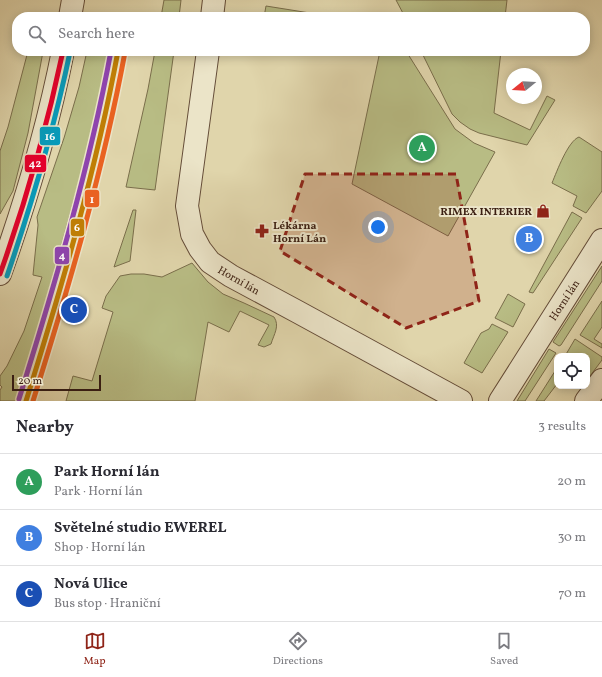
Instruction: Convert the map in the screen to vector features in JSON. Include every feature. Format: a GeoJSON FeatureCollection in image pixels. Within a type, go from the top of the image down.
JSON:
{"type":"FeatureCollection","features":[{"type":"Feature","properties":{"kind":"street"},"geometry":{"type":"LineString","coordinates":[[71,12],[73,0]]}},
{"type":"Feature","properties":{"kind":"street"},"geometry":{"type":"LineString","coordinates":[[213,12],[214,0]]}},
{"type":"Feature","properties":{"kind":"street"},"geometry":{"type":"LineString","coordinates":[[0,274],[36,162],[62,56]]}},
{"type":"Feature","properties":{"kind":"street","name":"Horní lán"},"geometry":{"type":"LineString","coordinates":[[207,56],[187,206],[192,234],[200,249],[210,262],[231,276],[461,401]]}},
{"type":"Feature","properties":{"kind":"street","name":"Horní lán"},"geometry":{"type":"LineString","coordinates":[[500,401],[602,240]]}},
{"type":"Feature","properties":{"kind":"street"},"geometry":{"type":"LineString","coordinates":[[586,401],[602,380]]}},
{"type":"Feature","properties":{"kind":"highlighted area"},"geometry":{"type":"Polygon","coordinates":[[[305,174],[456,174],[479,301],[406,328],[280,251],[305,174]]]}},
{"type":"Feature","properties":{"kind":"green space"},"geometry":{"type":"Polygon","coordinates":[[[164,0],[181,0],[180,12],[162,12],[164,0]]]}},
{"type":"Feature","properties":{"kind":"green space"},"geometry":{"type":"Polygon","coordinates":[[[396,0],[507,0],[506,12],[402,12],[396,0]]]}},
{"type":"Feature","properties":{"kind":"green space"},"geometry":{"type":"Polygon","coordinates":[[[266,6],[304,12],[265,12],[266,6]]]}},
{"type":"Feature","properties":{"kind":"green space"},"geometry":{"type":"Polygon","coordinates":[[[27,56],[42,56],[28,133],[13,191],[0,214],[0,151],[8,127],[27,56]]]}},
{"type":"Feature","properties":{"kind":"green space"},"geometry":{"type":"Polygon","coordinates":[[[86,56],[114,56],[45,304],[21,401],[0,401],[0,390],[2,387],[0,385],[0,376],[7,366],[24,331],[42,277],[33,275],[38,225],[37,217],[64,138],[79,87],[86,56]]]}},
{"type":"Feature","properties":{"kind":"green space"},"geometry":{"type":"Polygon","coordinates":[[[154,56],[173,56],[155,190],[126,187],[154,56]]]}},
{"type":"Feature","properties":{"kind":"green space"},"geometry":{"type":"Polygon","coordinates":[[[379,56],[409,56],[455,129],[474,143],[495,152],[448,236],[352,184],[379,56]]]}},
{"type":"Feature","properties":{"kind":"green space"},"geometry":{"type":"Polygon","coordinates":[[[423,56],[500,56],[494,113],[530,130],[547,96],[555,100],[527,145],[479,133],[460,122],[452,114],[423,56]]]}},
{"type":"Feature","properties":{"kind":"green space"},"geometry":{"type":"Polygon","coordinates":[[[579,137],[602,152],[602,191],[586,213],[573,206],[577,196],[552,183],[567,150],[579,137]]]}},
{"type":"Feature","properties":{"kind":"green space"},"geometry":{"type":"Polygon","coordinates":[[[133,210],[136,210],[130,261],[114,267],[133,210]]]}},
{"type":"Feature","properties":{"kind":"green space"},"geometry":{"type":"Polygon","coordinates":[[[572,212],[582,218],[533,293],[529,292],[572,212]]]}},
{"type":"Feature","properties":{"kind":"green space"},"geometry":{"type":"Polygon","coordinates":[[[192,263],[208,282],[223,294],[274,317],[276,320],[276,327],[271,344],[264,347],[258,345],[269,325],[240,311],[229,332],[208,322],[195,401],[66,401],[73,376],[92,381],[113,312],[102,308],[106,296],[120,276],[144,274],[162,277],[192,263]]]}},
{"type":"Feature","properties":{"kind":"green space"},"geometry":{"type":"Polygon","coordinates":[[[602,266],[602,281],[559,346],[553,342],[602,266]]]}},
{"type":"Feature","properties":{"kind":"green space"},"geometry":{"type":"Polygon","coordinates":[[[508,294],[525,304],[513,327],[495,318],[508,294]]]}},
{"type":"Feature","properties":{"kind":"green space"},"geometry":{"type":"Polygon","coordinates":[[[602,301],[602,327],[594,339],[602,344],[602,348],[580,335],[602,301]]]}},
{"type":"Feature","properties":{"kind":"green space"},"geometry":{"type":"Polygon","coordinates":[[[492,324],[508,332],[482,373],[464,363],[481,333],[489,329],[492,324]]]}},
{"type":"Feature","properties":{"kind":"green space"},"geometry":{"type":"Polygon","coordinates":[[[575,339],[602,357],[602,360],[590,376],[590,353],[567,353],[575,339]]]}},
{"type":"Feature","properties":{"kind":"green space"},"geometry":{"type":"Polygon","coordinates":[[[549,349],[556,353],[554,353],[554,356],[525,401],[517,401],[549,349]]]}},
{"type":"Feature","properties":{"kind":"green space"},"geometry":{"type":"Polygon","coordinates":[[[554,373],[554,388],[544,401],[536,401],[554,373]]]}},
{"type":"Feature","properties":{"kind":"transit line","name":"42"},"geometry":{"type":"LineString","coordinates":[[0,274],[19,219],[35,164],[62,56]]}},
{"type":"Feature","properties":{"kind":"transit line","name":"16"},"geometry":{"type":"LineString","coordinates":[[7,276],[42,166],[69,56]]}},
{"type":"Feature","properties":{"kind":"transit line","name":"4"},"geometry":{"type":"LineString","coordinates":[[19,399],[82,183],[110,56]]}},
{"type":"Feature","properties":{"kind":"transit line","name":"6"},"geometry":{"type":"LineString","coordinates":[[26,401],[89,184],[117,56]]}},
{"type":"Feature","properties":{"kind":"transit line","name":"1"},"geometry":{"type":"LineString","coordinates":[[33,401],[96,184],[124,56]]}},
{"type":"Feature","properties":{"kind":"place","name":"Park Horní lán"},"geometry":{"type":"Point","coordinates":[422,148]}},
{"type":"Feature","properties":{"kind":"place","name":"RIMEX INTERIER"},"geometry":{"type":"Point","coordinates":[543,211]}},
{"type":"Feature","properties":{"kind":"place","name":"Lékárna Horní Lán"},"geometry":{"type":"Point","coordinates":[262,231]}},
{"type":"Feature","properties":{"kind":"place","name":"Světelné studio EWEREL"},"geometry":{"type":"Point","coordinates":[529,239]}},
{"type":"Feature","properties":{"kind":"place","name":"Nová Ulice"},"geometry":{"type":"Point","coordinates":[74,310]}}]}
